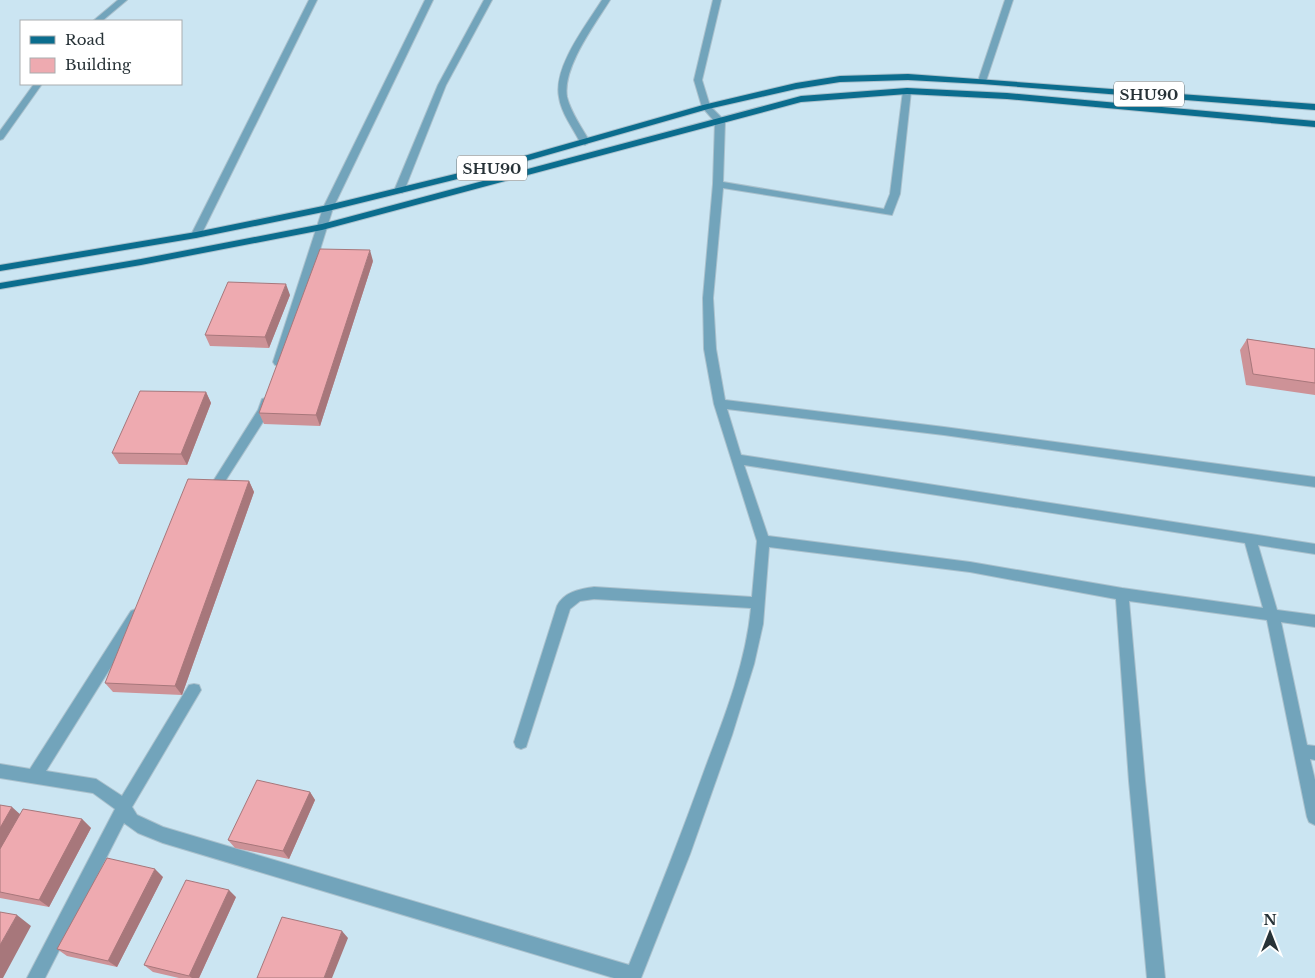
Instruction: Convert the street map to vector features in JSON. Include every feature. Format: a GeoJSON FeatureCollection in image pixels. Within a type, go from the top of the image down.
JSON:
{"type":"FeatureCollection","features":[{"type":"Feature","properties":{"kind":"main road","name":"SHU90"},"geometry":{"type":"LineString","coordinates":[[0,268],[196,234],[328,208],[585,142],[706,107],[796,86],[840,79],[908,77],[982,81],[1315,107]]}},
{"type":"Feature","properties":{"kind":"main road"},"geometry":{"type":"LineString","coordinates":[[0,286],[141,262],[322,227],[801,99],[907,91],[1007,96],[1315,124]]}},
{"type":"Feature","properties":{"kind":"street"},"geometry":{"type":"LineString","coordinates":[[98,20],[123,0]]}},
{"type":"Feature","properties":{"kind":"street"},"geometry":{"type":"LineString","coordinates":[[196,234],[313,0]]}},
{"type":"Feature","properties":{"kind":"street"},"geometry":{"type":"LineString","coordinates":[[275,374],[328,208],[429,0]]}},
{"type":"Feature","properties":{"kind":"street"},"geometry":{"type":"LineString","coordinates":[[399,191],[442,85],[488,0]]}},
{"type":"Feature","properties":{"kind":"street"},"geometry":{"type":"LineString","coordinates":[[585,142],[563,99],[561,87],[568,68],[606,0]]}},
{"type":"Feature","properties":{"kind":"street"},"geometry":{"type":"LineString","coordinates":[[0,771],[96,786],[110,795],[124,808],[131,820],[144,828],[163,835],[632,977],[682,854],[725,735],[747,664],[756,624],[758,603],[763,541],[720,404],[710,349],[708,298],[718,184],[720,121],[706,107],[698,80],[717,0]]}},
{"type":"Feature","properties":{"kind":"street"},"geometry":{"type":"LineString","coordinates":[[982,81],[1009,0]]}},
{"type":"Feature","properties":{"kind":"street"},"geometry":{"type":"LineString","coordinates":[[0,137],[37,85]]}},
{"type":"Feature","properties":{"kind":"street"},"geometry":{"type":"LineString","coordinates":[[718,184],[888,213],[894,194],[907,91]]}},
{"type":"Feature","properties":{"kind":"street"},"geometry":{"type":"LineString","coordinates":[[206,502],[264,411],[270,393]]}},
{"type":"Feature","properties":{"kind":"street"},"geometry":{"type":"LineString","coordinates":[[720,404],[944,431],[1315,482]]}},
{"type":"Feature","properties":{"kind":"street"},"geometry":{"type":"LineString","coordinates":[[736,459],[1315,549]]}},
{"type":"Feature","properties":{"kind":"street"},"geometry":{"type":"LineString","coordinates":[[1250,539],[1275,625],[1315,817]]}},
{"type":"Feature","properties":{"kind":"street"},"geometry":{"type":"LineString","coordinates":[[763,541],[970,567],[1122,594],[1315,621]]}},
{"type":"Feature","properties":{"kind":"street"},"geometry":{"type":"LineString","coordinates":[[521,742],[564,606],[569,600],[581,595],[594,593],[758,603]]}},
{"type":"Feature","properties":{"kind":"street"},"geometry":{"type":"LineString","coordinates":[[1122,594],[1136,771],[1156,978]]}},
{"type":"Feature","properties":{"kind":"street"},"geometry":{"type":"LineString","coordinates":[[34,776],[144,602]]}},
{"type":"Feature","properties":{"kind":"street"},"geometry":{"type":"LineString","coordinates":[[36,978],[124,808],[194,690]]}},
{"type":"Feature","properties":{"kind":"street"},"geometry":{"type":"LineString","coordinates":[[1300,750],[1315,753]]}},
{"type":"Feature","properties":{"kind":"building"},"geometry":{"type":"Polygon","coordinates":[[[320,249],[370,250],[316,415],[259,413],[320,249]]]}},
{"type":"Feature","properties":{"kind":"building"},"geometry":{"type":"Polygon","coordinates":[[[228,282],[286,284],[265,337],[205,335],[228,282]]]}},
{"type":"Feature","properties":{"kind":"building"},"geometry":{"type":"Polygon","coordinates":[[[1247,339],[1315,349],[1315,383],[1253,374],[1247,339]]]}},
{"type":"Feature","properties":{"kind":"building"},"geometry":{"type":"Polygon","coordinates":[[[140,391],[206,392],[181,454],[112,453],[140,391]]]}},
{"type":"Feature","properties":{"kind":"building"},"geometry":{"type":"Polygon","coordinates":[[[188,479],[249,481],[175,686],[105,683],[188,479]]]}},
{"type":"Feature","properties":{"kind":"building"},"geometry":{"type":"Polygon","coordinates":[[[257,780],[310,792],[283,851],[228,840],[257,780]]]}},
{"type":"Feature","properties":{"kind":"building"},"geometry":{"type":"Polygon","coordinates":[[[0,805],[12,807],[0,828],[0,805]]]}},
{"type":"Feature","properties":{"kind":"building"},"geometry":{"type":"Polygon","coordinates":[[[23,809],[82,819],[39,900],[0,892],[0,849],[23,809]]]}},
{"type":"Feature","properties":{"kind":"building"},"geometry":{"type":"Polygon","coordinates":[[[107,858],[155,869],[108,961],[57,949],[107,858]]]}},
{"type":"Feature","properties":{"kind":"building"},"geometry":{"type":"Polygon","coordinates":[[[186,880],[229,890],[189,976],[144,965],[186,880]]]}},
{"type":"Feature","properties":{"kind":"building"},"geometry":{"type":"Polygon","coordinates":[[[0,912],[17,915],[0,945],[0,912]]]}},
{"type":"Feature","properties":{"kind":"building"},"geometry":{"type":"Polygon","coordinates":[[[282,917],[342,931],[324,978],[257,978],[282,917]]]}}]}
